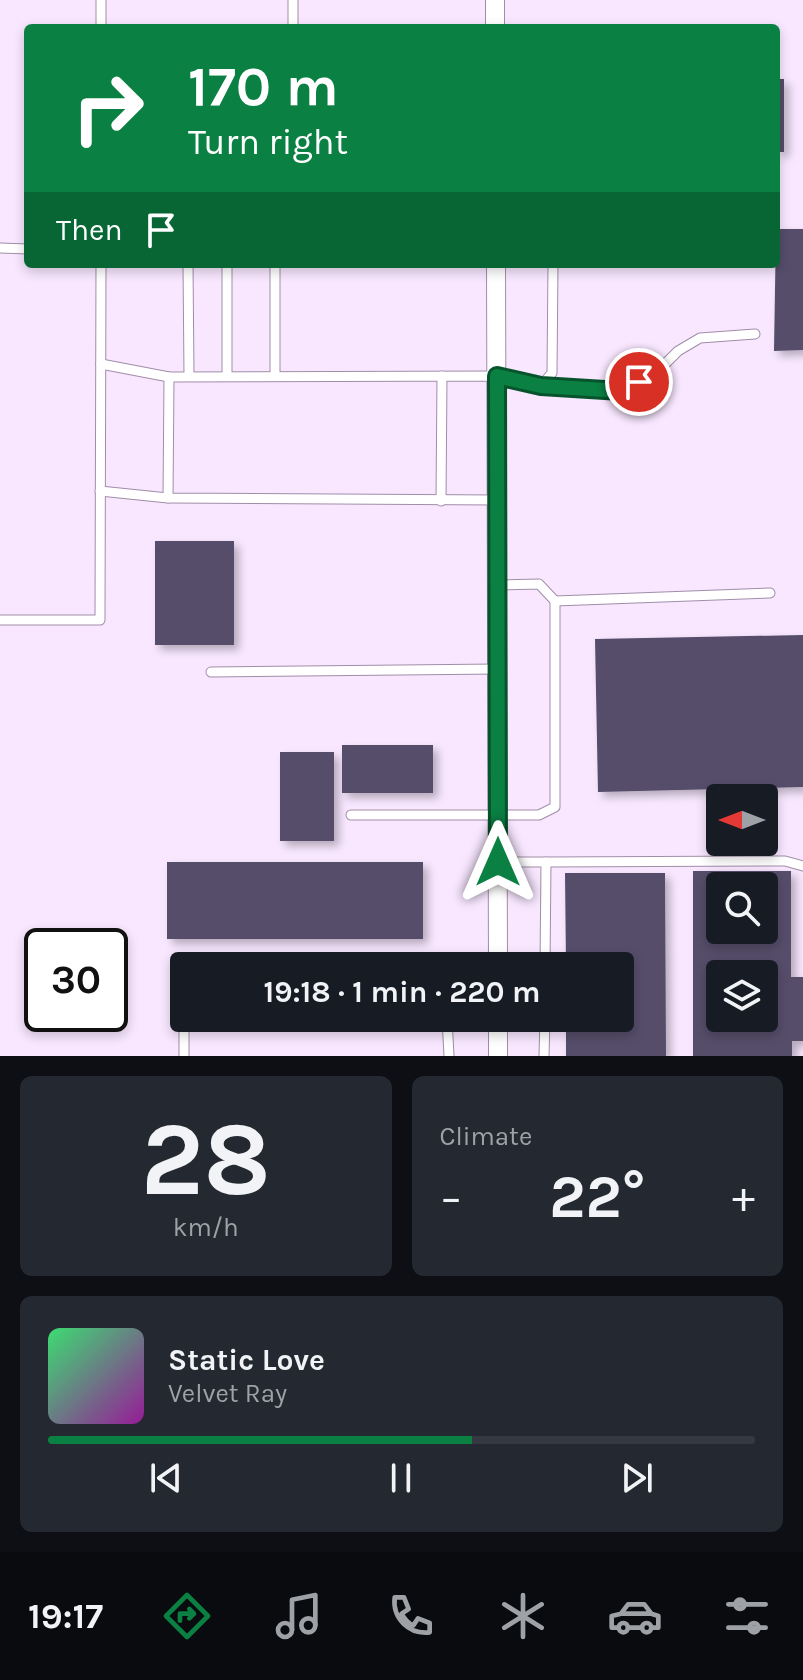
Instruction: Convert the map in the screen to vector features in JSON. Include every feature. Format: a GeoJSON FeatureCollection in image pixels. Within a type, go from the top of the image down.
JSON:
{"type":"FeatureCollection","features":[{"type":"Feature","properties":{"kind":"street"},"geometry":{"type":"LineString","coordinates":[[495,0],[495,24]]}},
{"type":"Feature","properties":{"kind":"street"},"geometry":{"type":"LineString","coordinates":[[496,268],[498,952]]}},
{"type":"Feature","properties":{"kind":"street"},"geometry":{"type":"LineString","coordinates":[[498,1032],[498,1056]]}},
{"type":"Feature","properties":{"kind":"lane"},"geometry":{"type":"LineString","coordinates":[[101,0],[101,24]]}},
{"type":"Feature","properties":{"kind":"lane"},"geometry":{"type":"LineString","coordinates":[[293,0],[293,24]]}},
{"type":"Feature","properties":{"kind":"lane"},"geometry":{"type":"LineString","coordinates":[[0,248],[24,249]]}},
{"type":"Feature","properties":{"kind":"lane"},"geometry":{"type":"LineString","coordinates":[[0,620],[100,620],[101,268]]}},
{"type":"Feature","properties":{"kind":"lane"},"geometry":{"type":"LineString","coordinates":[[188,268],[189,376]]}},
{"type":"Feature","properties":{"kind":"lane"},"geometry":{"type":"LineString","coordinates":[[227,268],[227,376]]}},
{"type":"Feature","properties":{"kind":"lane"},"geometry":{"type":"LineString","coordinates":[[275,268],[275,376]]}},
{"type":"Feature","properties":{"kind":"lane"},"geometry":{"type":"LineString","coordinates":[[541,386],[552,373],[553,268]]}},
{"type":"Feature","properties":{"kind":"lane"},"geometry":{"type":"LineString","coordinates":[[101,364],[169,377],[497,376],[541,386],[621,391],[656,373],[678,351],[700,338],[755,334]]}},
{"type":"Feature","properties":{"kind":"lane"},"geometry":{"type":"LineString","coordinates":[[441,501],[442,376]]}},
{"type":"Feature","properties":{"kind":"lane"},"geometry":{"type":"LineString","coordinates":[[168,498],[169,377]]}},
{"type":"Feature","properties":{"kind":"lane"},"geometry":{"type":"LineString","coordinates":[[100,491],[168,498],[497,500]]}},
{"type":"Feature","properties":{"kind":"lane"},"geometry":{"type":"LineString","coordinates":[[351,815],[539,815],[555,807],[555,601],[539,584],[497,585]]}},
{"type":"Feature","properties":{"kind":"lane"},"geometry":{"type":"LineString","coordinates":[[555,601],[770,593]]}},
{"type":"Feature","properties":{"kind":"lane"},"geometry":{"type":"LineString","coordinates":[[211,672],[497,669]]}},
{"type":"Feature","properties":{"kind":"lane"},"geometry":{"type":"LineString","coordinates":[[498,862],[785,861],[803,866]]}},
{"type":"Feature","properties":{"kind":"lane"},"geometry":{"type":"LineString","coordinates":[[545,952],[546,862]]}},
{"type":"Feature","properties":{"kind":"lane"},"geometry":{"type":"LineString","coordinates":[[184,1032],[184,1056]]}},
{"type":"Feature","properties":{"kind":"lane"},"geometry":{"type":"LineString","coordinates":[[448,1032],[449,1056]]}},
{"type":"Feature","properties":{"kind":"lane"},"geometry":{"type":"LineString","coordinates":[[544,1056],[545,1032]]}},
{"type":"Feature","properties":{"kind":"building"},"geometry":{"type":"Polygon","coordinates":[[[780,79],[784,79],[784,152],[780,152],[780,79]]]}},
{"type":"Feature","properties":{"kind":"building"},"geometry":{"type":"Polygon","coordinates":[[[780,229],[803,229],[803,350],[774,351],[775,268],[780,268],[780,229]]]}},
{"type":"Feature","properties":{"kind":"building"},"geometry":{"type":"Polygon","coordinates":[[[155,541],[234,541],[234,645],[155,645],[155,541]]]}},
{"type":"Feature","properties":{"kind":"building"},"geometry":{"type":"Polygon","coordinates":[[[803,635],[803,787],[706,784],[706,789],[598,792],[595,639],[803,635]]]}},
{"type":"Feature","properties":{"kind":"building"},"geometry":{"type":"Polygon","coordinates":[[[342,745],[433,745],[433,793],[342,793],[342,745]]]}},
{"type":"Feature","properties":{"kind":"building"},"geometry":{"type":"Polygon","coordinates":[[[280,752],[334,752],[334,841],[280,841],[280,752]]]}},
{"type":"Feature","properties":{"kind":"building"},"geometry":{"type":"Polygon","coordinates":[[[167,862],[423,862],[423,939],[167,939],[167,862]]]}},
{"type":"Feature","properties":{"kind":"building"},"geometry":{"type":"Polygon","coordinates":[[[693,871],[791,871],[791,977],[803,977],[803,1041],[792,1041],[792,1056],[693,1056],[693,871]]]}},
{"type":"Feature","properties":{"kind":"building"},"geometry":{"type":"Polygon","coordinates":[[[565,873],[665,873],[666,1056],[566,1056],[566,1032],[634,1032],[634,952],[566,952],[565,873]]]}},
{"type":"Feature","properties":{"kind":"route"},"geometry":{"type":"LineString","coordinates":[[498,862],[497,376],[541,386],[621,391],[639,382]]}}]}
